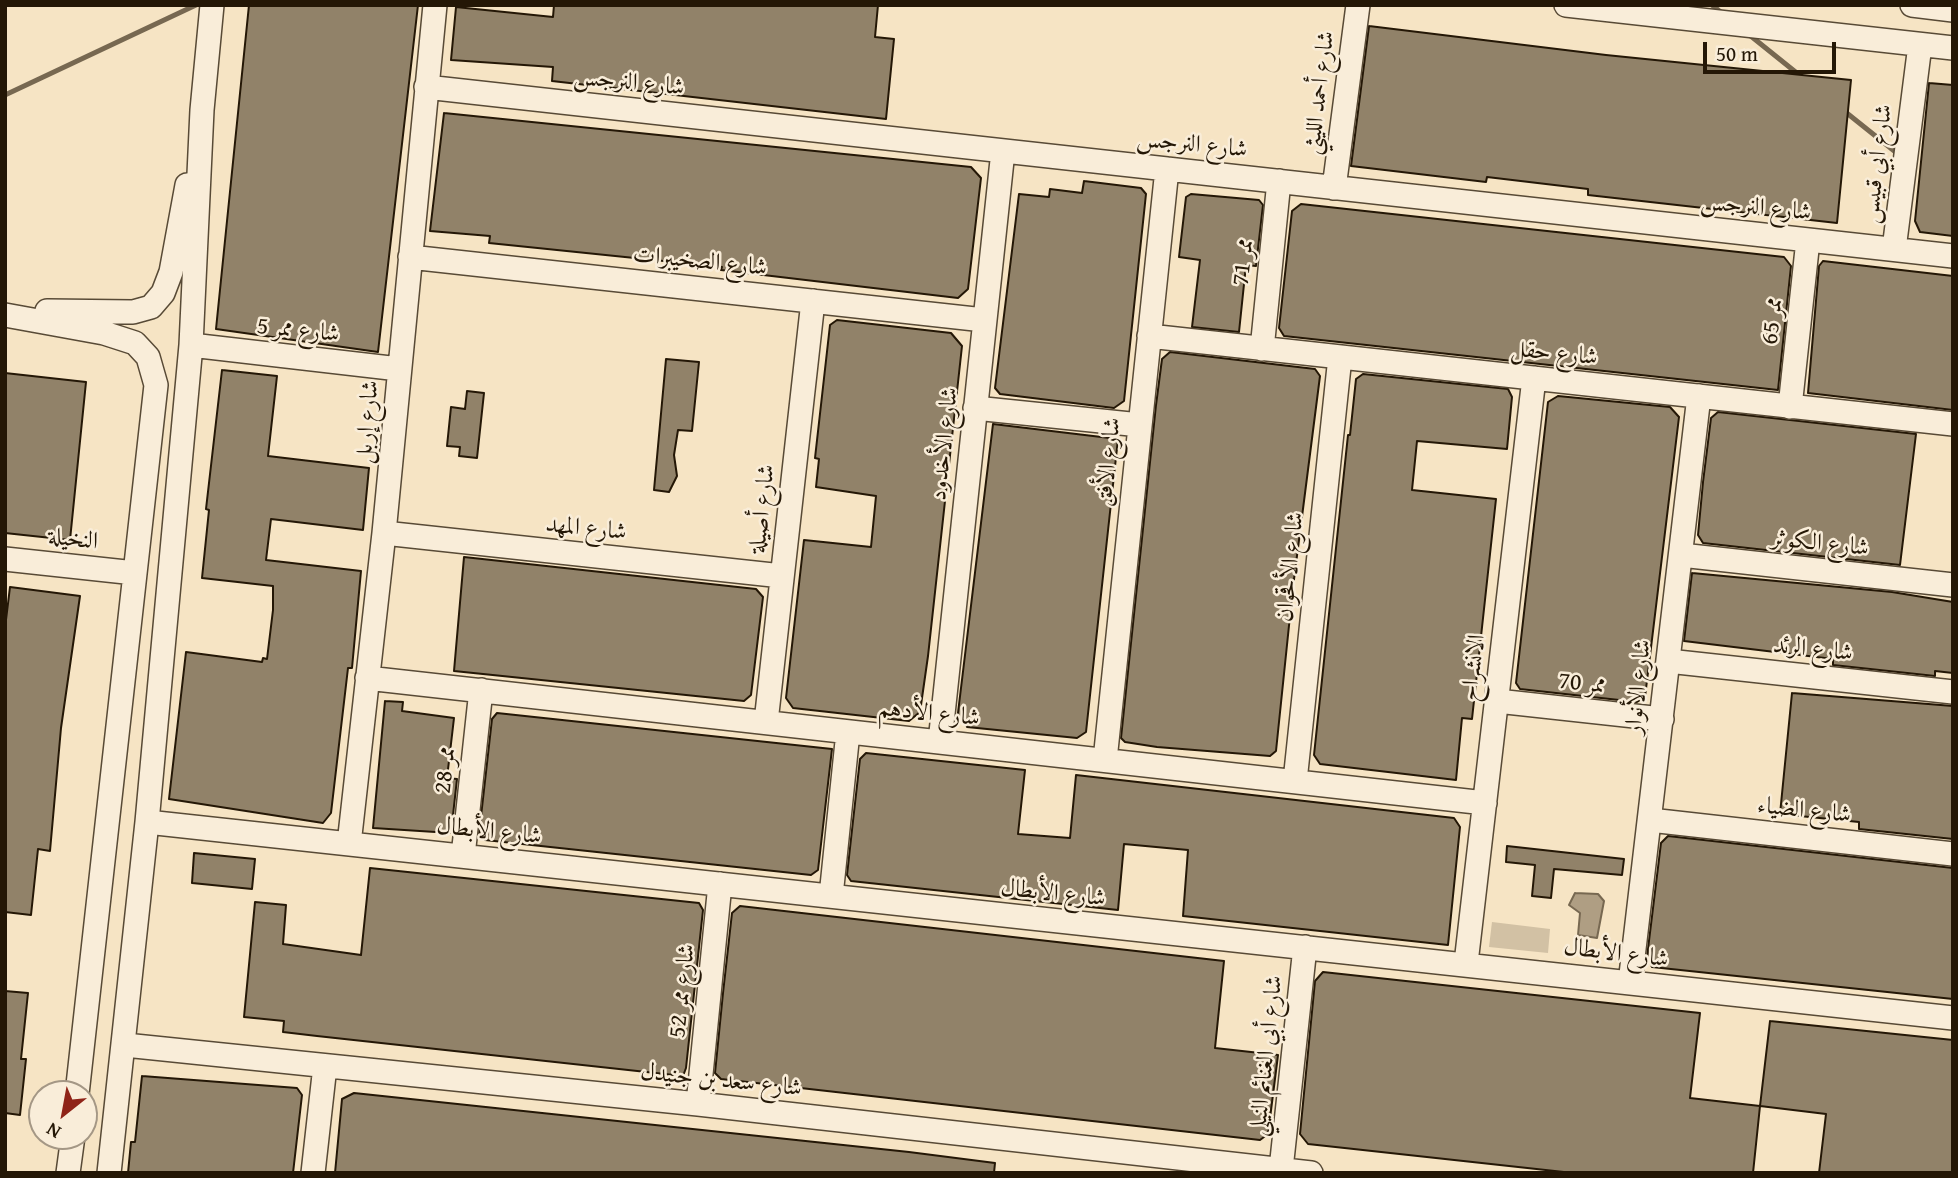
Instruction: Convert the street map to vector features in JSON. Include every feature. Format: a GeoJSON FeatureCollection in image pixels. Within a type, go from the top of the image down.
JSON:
{"type":"FeatureCollection","features":[{"type":"Feature","properties":{"kind":"street","name":"شارع إربل"},"geometry":{"type":"LineString","coordinates":[[349,844],[384,533],[435,5]]}},
{"type":"Feature","properties":{"kind":"street","name":"شارع أحمد الليثي"},"geometry":{"type":"LineString","coordinates":[[1335,188],[1358,5]]}},
{"type":"Feature","properties":{"kind":"street"},"geometry":{"type":"LineString","coordinates":[[1566,5],[1953,48]]}},
{"type":"Feature","properties":{"kind":"street"},"geometry":{"type":"LineString","coordinates":[[1912,5],[1953,10]]}},
{"type":"Feature","properties":{"kind":"street"},"geometry":{"type":"LineString","coordinates":[[109,1173],[125,1045],[191,345],[202,110],[210,12]]}},
{"type":"Feature","properties":{"kind":"street","name":"شارع أبي قبيس"},"geometry":{"type":"LineString","coordinates":[[1894,249],[1920,45]]}},
{"type":"Feature","properties":{"kind":"street","name":"شارع النرجس"},"geometry":{"type":"LineString","coordinates":[[426,87],[1953,256]]}},
{"type":"Feature","properties":{"kind":"street"},"geometry":{"type":"LineString","coordinates":[[5,309],[122,312],[151,307],[163,293],[171,271],[202,110]]}},
{"type":"Feature","properties":{"kind":"street","name":"شارع الأخدود"},"geometry":{"type":"LineString","coordinates":[[940,742],[1003,151]]}},
{"type":"Feature","properties":{"kind":"street","name":"شارع الأفق"},"geometry":{"type":"LineString","coordinates":[[1105,760],[1167,169]]}},
{"type":"Feature","properties":{"kind":"street","name":"ممر 71"},"geometry":{"type":"LineString","coordinates":[[1262,349],[1279,181]]}},
{"type":"Feature","properties":{"kind":"street","name":"ممر 65"},"geometry":{"type":"LineString","coordinates":[[1790,407],[1808,240]]}},
{"type":"Feature","properties":{"kind":"street","name":"شارع الصخيبرات"},"geometry":{"type":"LineString","coordinates":[[410,257],[984,320]]}},
{"type":"Feature","properties":{"kind":"street","name":"شارع أصيلة"},"geometry":{"type":"LineString","coordinates":[[766,722],[813,301]]}},
{"type":"Feature","properties":{"kind":"street"},"geometry":{"type":"LineString","coordinates":[[5,315],[104,333],[135,344],[148,357],[156,385],[79,1080]]}},
{"type":"Feature","properties":{"kind":"street","name":"شارع حقل"},"geometry":{"type":"LineString","coordinates":[[1149,336],[1953,424]]}},
{"type":"Feature","properties":{"kind":"street","name":"شارع ممر 5"},"geometry":{"type":"LineString","coordinates":[[191,345],[399,369]]}},
{"type":"Feature","properties":{"kind":"street","name":"شارع الأقحوان"},"geometry":{"type":"LineString","coordinates":[[1295,781],[1340,357]]}},
{"type":"Feature","properties":{"kind":"street","name":"الانشراح"},"geometry":{"type":"LineString","coordinates":[[1466,963],[1534,379]]}},
{"type":"Feature","properties":{"kind":"street","name":"شارع الأنوار"},"geometry":{"type":"LineString","coordinates":[[1630,983],[1699,396]]}},
{"type":"Feature","properties":{"kind":"street"},"geometry":{"type":"LineString","coordinates":[[975,408],[1140,425]]}},
{"type":"Feature","properties":{"kind":"street","name":"شارع المهد"},"geometry":{"type":"LineString","coordinates":[[384,533],[782,576]]}},
{"type":"Feature","properties":{"kind":"street","name":"شارع الكوثر"},"geometry":{"type":"LineString","coordinates":[[1681,555],[1953,585]]}},
{"type":"Feature","properties":{"kind":"street","name":"النخيلة"},"geometry":{"type":"LineString","coordinates":[[5,559],[135,573]]}},
{"type":"Feature","properties":{"kind":"street","name":"شارع الرئد"},"geometry":{"type":"LineString","coordinates":[[1668,661],[1953,692]]}},
{"type":"Feature","properties":{"kind":"street","name":"شارع الأدهم"},"geometry":{"type":"LineString","coordinates":[[367,678],[1485,803]]}},
{"type":"Feature","properties":{"kind":"street","name":"ممر 28"},"geometry":{"type":"LineString","coordinates":[[463,856],[481,690]]}},
{"type":"Feature","properties":{"kind":"street","name":"ممر 70"},"geometry":{"type":"LineString","coordinates":[[1497,701],[1662,719]]}},
{"type":"Feature","properties":{"kind":"street"},"geometry":{"type":"LineString","coordinates":[[831,896],[848,732]]}},
{"type":"Feature","properties":{"kind":"street","name":"شارع الضياء"},"geometry":{"type":"LineString","coordinates":[[1650,820],[1953,854]]}},
{"type":"Feature","properties":{"kind":"street","name":"شارع الأبطال"},"geometry":{"type":"LineString","coordinates":[[147,822],[1466,963],[1953,1018]]}},
{"type":"Feature","properties":{"kind":"street","name":"شارع ممر 52"},"geometry":{"type":"LineString","coordinates":[[698,1104],[720,884]]}},
{"type":"Feature","properties":{"kind":"street","name":"شارع أبي الغنائم النيلي"},"geometry":{"type":"LineString","coordinates":[[1282,1170],[1306,947]]}},
{"type":"Feature","properties":{"kind":"street","name":"شارع سعد بن جنيدل"},"geometry":{"type":"LineString","coordinates":[[125,1045],[698,1104],[1186,1166],[1311,1173]]}},
{"type":"Feature","properties":{"kind":"street"},"geometry":{"type":"LineString","coordinates":[[313,1173],[325,1066]]}},
{"type":"Feature","properties":{"kind":"street"},"geometry":{"type":"LineString","coordinates":[[68,1173],[70,1150]]}},
{"type":"Feature","properties":{"kind":"shaded area"},"geometry":{"type":"Polygon","coordinates":[[[1575,893],[1598,894],[1604,901],[1597,938],[1578,935],[1580,913],[1569,905],[1575,893]]]}},
{"type":"Feature","properties":{"kind":"shaded area"},"geometry":{"type":"Polygon","coordinates":[[[1492,922],[1550,929],[1548,953],[1489,947],[1492,922]]]}},
{"type":"Feature","properties":{"kind":"building"},"geometry":{"type":"Polygon","coordinates":[[[249,5],[418,5],[378,352],[216,329],[249,5]]]}},
{"type":"Feature","properties":{"kind":"building"},"geometry":{"type":"Polygon","coordinates":[[[554,5],[878,5],[875,37],[894,39],[886,119],[552,81],[553,67],[451,60],[456,7],[553,17],[554,5]]]}},
{"type":"Feature","properties":{"kind":"building"},"geometry":{"type":"Polygon","coordinates":[[[1369,26],[1606,55],[1851,80],[1837,223],[1588,195],[1588,189],[1487,177],[1486,182],[1351,166],[1369,26]]]}},
{"type":"Feature","properties":{"kind":"building"},"geometry":{"type":"Polygon","coordinates":[[[1929,83],[1953,85],[1953,236],[1920,232],[1915,221],[1929,83]]]}},
{"type":"Feature","properties":{"kind":"building"},"geometry":{"type":"Polygon","coordinates":[[[444,113],[971,167],[981,178],[968,289],[958,298],[721,270],[722,267],[489,243],[490,236],[430,231],[444,113]]]}},
{"type":"Feature","properties":{"kind":"building"},"geometry":{"type":"Polygon","coordinates":[[[1084,181],[1141,188],[1146,194],[1124,401],[1114,408],[1000,394],[995,388],[1019,194],[1049,197],[1050,189],[1082,193],[1084,181]]]}},
{"type":"Feature","properties":{"kind":"building"},"geometry":{"type":"Polygon","coordinates":[[[1191,194],[1259,200],[1263,205],[1256,266],[1246,265],[1239,332],[1192,327],[1200,260],[1179,257],[1186,197],[1191,194]]]}},
{"type":"Feature","properties":{"kind":"building"},"geometry":{"type":"Polygon","coordinates":[[[1301,204],[1784,257],[1791,266],[1778,390],[1284,336],[1279,328],[1292,211],[1301,204]]]}},
{"type":"Feature","properties":{"kind":"building"},"geometry":{"type":"Polygon","coordinates":[[[1823,261],[1953,276],[1953,410],[1808,393],[1819,266],[1823,261]]]}},
{"type":"Feature","properties":{"kind":"building"},"geometry":{"type":"Polygon","coordinates":[[[837,320],[951,333],[962,346],[928,656],[920,712],[909,721],[793,708],[786,698],[804,540],[871,547],[876,496],[816,487],[819,459],[815,458],[830,325],[837,320]]]}},
{"type":"Feature","properties":{"kind":"building"},"geometry":{"type":"Polygon","coordinates":[[[1170,352],[1315,369],[1320,376],[1293,587],[1276,751],[1270,756],[1157,747],[1125,742],[1121,738],[1156,405],[1162,359],[1170,352]]]}},
{"type":"Feature","properties":{"kind":"building"},"geometry":{"type":"Polygon","coordinates":[[[666,359],[699,362],[692,431],[678,430],[674,455],[677,476],[669,492],[654,490],[666,359]]]}},
{"type":"Feature","properties":{"kind":"building"},"geometry":{"type":"Polygon","coordinates":[[[222,370],[277,376],[268,456],[369,468],[363,530],[271,519],[266,560],[361,571],[352,668],[348,668],[331,813],[323,823],[169,799],[186,652],[262,662],[263,658],[267,659],[273,586],[202,578],[209,510],[206,509],[222,370]]]}},
{"type":"Feature","properties":{"kind":"building"},"geometry":{"type":"Polygon","coordinates":[[[5,373],[86,382],[70,540],[5,533],[5,373]]]}},
{"type":"Feature","properties":{"kind":"building"},"geometry":{"type":"Polygon","coordinates":[[[1363,374],[1508,389],[1512,397],[1507,449],[1417,441],[1412,490],[1496,499],[1472,719],[1462,718],[1456,780],[1320,764],[1314,755],[1348,435],[1356,379],[1363,374]]]}},
{"type":"Feature","properties":{"kind":"building"},"geometry":{"type":"Polygon","coordinates":[[[467,391],[484,393],[477,458],[459,456],[460,447],[447,446],[451,407],[465,409],[467,391]]]}},
{"type":"Feature","properties":{"kind":"building"},"geometry":{"type":"Polygon","coordinates":[[[1558,396],[1670,407],[1679,417],[1645,697],[1637,702],[1520,689],[1516,683],[1548,402],[1558,396]]]}},
{"type":"Feature","properties":{"kind":"building"},"geometry":{"type":"Polygon","coordinates":[[[1718,412],[1916,434],[1900,565],[1703,543],[1698,535],[1703,482],[1711,418],[1718,412]]]}},
{"type":"Feature","properties":{"kind":"building"},"geometry":{"type":"Polygon","coordinates":[[[993,424],[1118,439],[1086,732],[1077,738],[967,727],[965,722],[957,721],[993,424]]]}},
{"type":"Feature","properties":{"kind":"building"},"geometry":{"type":"Polygon","coordinates":[[[464,557],[756,589],[763,597],[751,695],[744,701],[454,671],[464,557]]]}},
{"type":"Feature","properties":{"kind":"building"},"geometry":{"type":"Polygon","coordinates":[[[1692,573],[1892,592],[1953,602],[1953,673],[1935,671],[1935,676],[1833,665],[1833,659],[1684,641],[1692,573]]]}},
{"type":"Feature","properties":{"kind":"building"},"geometry":{"type":"Polygon","coordinates":[[[10,587],[80,596],[61,728],[50,851],[38,849],[31,915],[5,912],[5,628],[10,587]]]}},
{"type":"Feature","properties":{"kind":"building"},"geometry":{"type":"Polygon","coordinates":[[[1792,693],[1953,706],[1953,839],[1859,829],[1859,822],[1780,814],[1792,693]]]}},
{"type":"Feature","properties":{"kind":"building"},"geometry":{"type":"Polygon","coordinates":[[[385,701],[403,702],[402,711],[454,718],[447,778],[457,779],[451,833],[373,828],[385,701]]]}},
{"type":"Feature","properties":{"kind":"building"},"geometry":{"type":"Polygon","coordinates":[[[497,713],[832,749],[818,870],[811,875],[485,840],[485,834],[479,834],[492,719],[497,713]]]}},
{"type":"Feature","properties":{"kind":"building"},"geometry":{"type":"Polygon","coordinates":[[[866,753],[1025,770],[1018,834],[1070,838],[1076,775],[1454,818],[1460,827],[1448,945],[1183,916],[1188,850],[1124,844],[1118,910],[851,881],[847,875],[860,759],[866,753]]]}},
{"type":"Feature","properties":{"kind":"building"},"geometry":{"type":"Polygon","coordinates":[[[1668,836],[1953,868],[1953,999],[1652,967],[1647,957],[1661,843],[1668,836]]]}},
{"type":"Feature","properties":{"kind":"building"},"geometry":{"type":"Polygon","coordinates":[[[1507,846],[1624,859],[1622,875],[1554,869],[1551,898],[1532,896],[1535,865],[1506,862],[1507,846]]]}},
{"type":"Feature","properties":{"kind":"building"},"geometry":{"type":"Polygon","coordinates":[[[194,853],[255,859],[252,889],[192,883],[194,853]]]}},
{"type":"Feature","properties":{"kind":"building"},"geometry":{"type":"Polygon","coordinates":[[[370,868],[699,903],[703,910],[683,1076],[283,1032],[284,1021],[244,1017],[255,902],[286,905],[283,944],[361,955],[370,868]]]}},
{"type":"Feature","properties":{"kind":"building"},"geometry":{"type":"Polygon","coordinates":[[[740,906],[1224,961],[1215,1048],[1278,1055],[1268,1134],[1260,1140],[721,1079],[715,1073],[723,993],[732,913],[740,906]]]}},
{"type":"Feature","properties":{"kind":"building"},"geometry":{"type":"Polygon","coordinates":[[[1323,972],[1700,1013],[1690,1098],[1760,1106],[1753,1173],[1573,1173],[1308,1144],[1300,1134],[1315,981],[1323,972]]]}},
{"type":"Feature","properties":{"kind":"building"},"geometry":{"type":"Polygon","coordinates":[[[5,991],[28,993],[21,1059],[26,1059],[20,1115],[5,1113],[5,991]]]}},
{"type":"Feature","properties":{"kind":"building"},"geometry":{"type":"Polygon","coordinates":[[[1770,1021],[1953,1040],[1953,1173],[1819,1173],[1826,1114],[1760,1106],[1770,1021]]]}},
{"type":"Feature","properties":{"kind":"building"},"geometry":{"type":"Polygon","coordinates":[[[142,1076],[297,1088],[302,1095],[293,1173],[128,1173],[131,1142],[135,1142],[142,1076]]]}},
{"type":"Feature","properties":{"kind":"building"},"geometry":{"type":"Polygon","coordinates":[[[354,1093],[909,1152],[995,1163],[994,1173],[335,1173],[342,1099],[354,1093]]]}},
{"type":"Feature","properties":{"kind":"waterway"},"geometry":{"type":"LineString","coordinates":[[5,95],[196,5]]}},
{"type":"Feature","properties":{"kind":"waterway"},"geometry":{"type":"LineString","coordinates":[[1712,5],[1723,14]]}},
{"type":"Feature","properties":{"kind":"waterway"},"geometry":{"type":"LineString","coordinates":[[1747,33],[1803,78]]}},
{"type":"Feature","properties":{"kind":"waterway"},"geometry":{"type":"LineString","coordinates":[[1843,110],[1898,154]]}}]}
